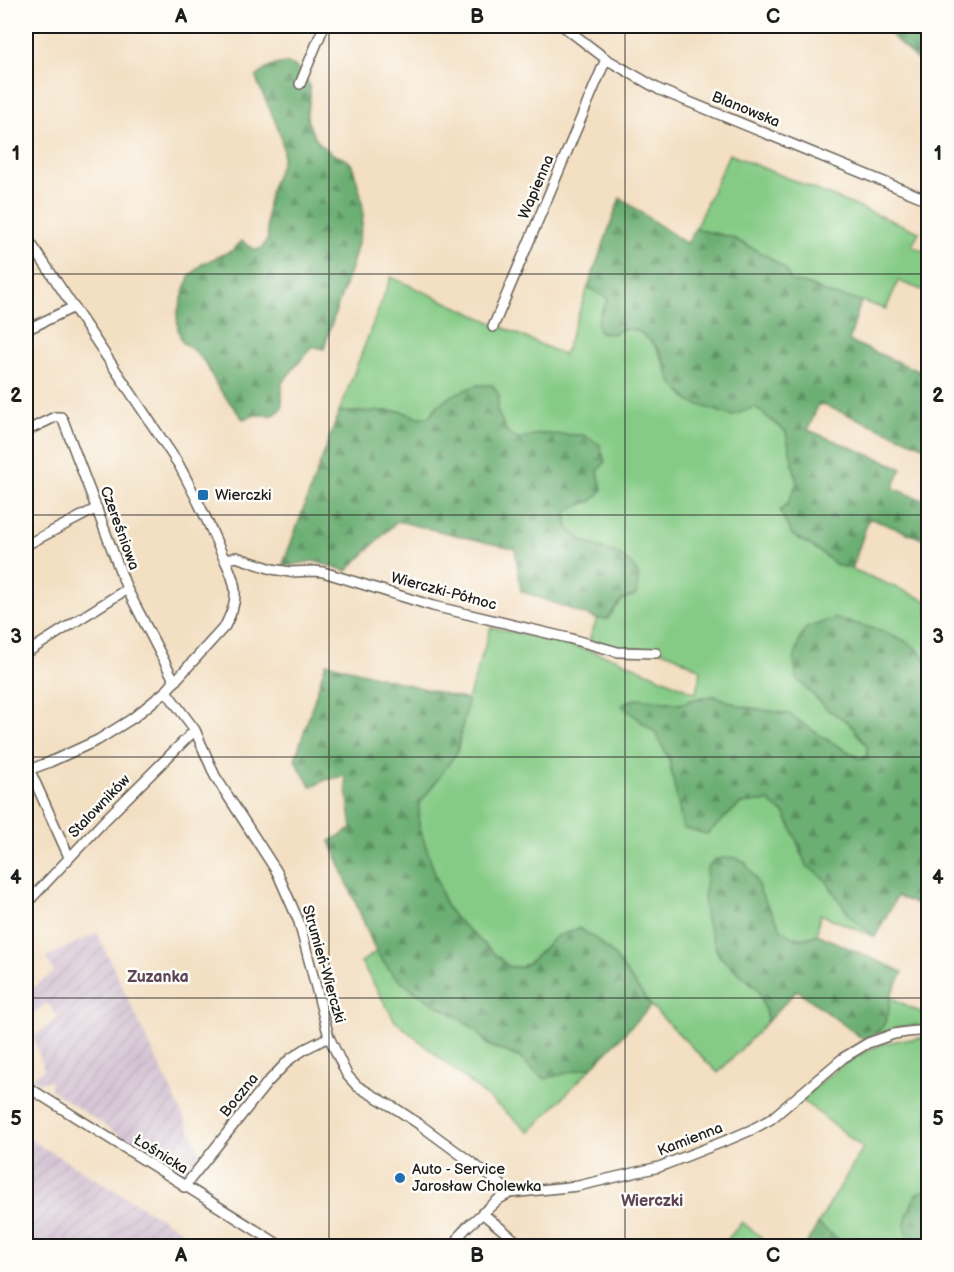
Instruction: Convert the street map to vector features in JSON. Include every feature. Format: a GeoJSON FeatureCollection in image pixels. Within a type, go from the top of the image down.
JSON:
{"type":"FeatureCollection","features":[{"type":"Feature","properties":{"kind":"street"},"geometry":{"type":"LineString","coordinates":[[300,84],[324,26]]}},
{"type":"Feature","properties":{"kind":"street","name":"Blanowska"},"geometry":{"type":"LineString","coordinates":[[563,26],[606,59],[666,93],[928,200]]}},
{"type":"Feature","properties":{"kind":"street","name":"Wapienna"},"geometry":{"type":"LineString","coordinates":[[493,327],[606,59]]}},
{"type":"Feature","properties":{"kind":"street"},"geometry":{"type":"LineString","coordinates":[[26,237],[179,465],[197,497],[233,577],[235,588],[235,600],[225,626],[166,691],[133,718],[98,740],[50,762],[27,767],[69,857]]}},
{"type":"Feature","properties":{"kind":"street"},"geometry":{"type":"LineString","coordinates":[[26,330],[74,307]]}},
{"type":"Feature","properties":{"kind":"street","name":"Czereśniowa"},"geometry":{"type":"LineString","coordinates":[[26,431],[55,417],[61,417],[63,420],[127,589],[175,682]]}},
{"type":"Feature","properties":{"kind":"street"},"geometry":{"type":"LineString","coordinates":[[26,545],[97,508]]}},
{"type":"Feature","properties":{"kind":"street","name":"Wierczki-Północ"},"geometry":{"type":"LineString","coordinates":[[225,560],[236,557],[290,572],[323,572],[433,606],[618,652],[656,653]]}},
{"type":"Feature","properties":{"kind":"street"},"geometry":{"type":"LineString","coordinates":[[26,653],[127,589]]}},
{"type":"Feature","properties":{"kind":"street","name":"Strumień-Wierczki"},"geometry":{"type":"LineString","coordinates":[[166,691],[195,730],[215,776],[277,872],[289,896],[299,922],[329,1037],[341,1064],[352,1081],[412,1119],[510,1193]]}},
{"type":"Feature","properties":{"kind":"street","name":"Stalowników"},"geometry":{"type":"LineString","coordinates":[[26,904],[69,857],[195,730]]}},
{"type":"Feature","properties":{"kind":"street","name":"Kamienna"},"geometry":{"type":"LineString","coordinates":[[455,1246],[460,1235],[482,1213],[510,1193],[578,1186],[659,1167],[751,1130],[771,1119],[843,1058],[868,1043],[894,1034],[928,1030]]}},
{"type":"Feature","properties":{"kind":"street","name":"Boczna"},"geometry":{"type":"LineString","coordinates":[[184,1187],[267,1083],[290,1059],[329,1037]]}},
{"type":"Feature","properties":{"kind":"street","name":"Łośnicka"},"geometry":{"type":"LineString","coordinates":[[26,1086],[281,1246]]}},
{"type":"Feature","properties":{"kind":"street"},"geometry":{"type":"LineString","coordinates":[[482,1213],[522,1246]]}},
{"type":"Feature","properties":{"kind":"shaded area"},"geometry":{"type":"Polygon","coordinates":[[[97,933],[202,1156],[183,1177],[51,1090],[50,1081],[37,1082],[32,1078],[44,1069],[33,1037],[58,1018],[47,1003],[26,1019],[26,993],[54,972],[46,957],[97,933]]]}},
{"type":"Feature","properties":{"kind":"shaded area"},"geometry":{"type":"Polygon","coordinates":[[[26,1137],[101,1182],[207,1246],[26,1246],[26,1137]]]}},
{"type":"Feature","properties":{"kind":"green space"},"geometry":{"type":"Polygon","coordinates":[[[881,26],[928,26],[928,70],[881,26]]]}},
{"type":"Feature","properties":{"kind":"green space"},"geometry":{"type":"Polygon","coordinates":[[[287,63],[302,72],[309,86],[307,116],[316,138],[326,149],[348,160],[352,166],[362,201],[362,224],[354,258],[324,349],[312,346],[282,383],[282,408],[279,411],[272,415],[256,415],[243,419],[217,386],[206,364],[197,353],[182,342],[177,314],[189,277],[202,264],[233,250],[242,241],[257,250],[262,248],[268,239],[267,214],[271,188],[283,153],[277,125],[256,78],[270,67],[287,63]]]}},
{"type":"Feature","properties":{"kind":"green space"},"geometry":{"type":"Polygon","coordinates":[[[729,154],[919,232],[912,246],[928,253],[928,282],[925,291],[898,281],[886,309],[828,294],[807,284],[792,282],[785,269],[767,256],[731,237],[695,229],[729,154]]]}},
{"type":"Feature","properties":{"kind":"green space"},"geometry":{"type":"Polygon","coordinates":[[[620,198],[687,244],[695,229],[731,237],[767,256],[785,269],[792,282],[807,284],[829,294],[861,301],[849,341],[928,375],[928,448],[819,403],[808,430],[902,468],[893,488],[928,502],[928,541],[869,518],[852,569],[837,565],[815,548],[792,535],[780,511],[788,503],[797,483],[786,432],[755,407],[732,416],[690,402],[671,381],[662,355],[654,344],[637,330],[623,329],[612,334],[599,332],[597,322],[608,299],[588,287],[620,198]]]}},
{"type":"Feature","properties":{"kind":"green space"},"geometry":{"type":"Polygon","coordinates":[[[391,277],[564,355],[588,287],[609,299],[600,313],[612,334],[625,329],[643,334],[656,347],[671,381],[755,407],[786,432],[797,483],[788,503],[792,535],[815,548],[837,565],[928,601],[928,665],[915,648],[906,642],[876,629],[855,624],[797,679],[828,710],[848,722],[867,746],[868,756],[861,759],[824,738],[789,714],[743,707],[715,696],[702,697],[680,704],[660,700],[641,722],[656,733],[669,760],[683,828],[707,834],[740,804],[768,801],[785,814],[806,865],[826,880],[849,915],[875,937],[820,914],[817,934],[802,938],[786,934],[769,912],[755,877],[704,899],[706,920],[719,955],[759,990],[767,1018],[766,1023],[718,1073],[651,1006],[612,953],[555,937],[530,962],[522,967],[509,967],[454,917],[445,904],[419,826],[419,805],[457,752],[468,699],[491,627],[615,658],[696,693],[701,670],[657,649],[619,648],[589,640],[597,619],[607,619],[622,600],[620,555],[583,541],[568,528],[566,513],[574,507],[592,501],[584,435],[539,434],[517,439],[507,432],[497,411],[499,396],[438,405],[429,417],[416,417],[401,411],[339,412],[391,277]]]}},
{"type":"Feature","properties":{"kind":"green space"},"geometry":{"type":"Polygon","coordinates":[[[478,385],[493,385],[499,396],[497,411],[507,432],[517,439],[539,434],[584,435],[600,445],[605,462],[598,471],[602,490],[592,501],[574,507],[566,513],[568,528],[583,541],[620,555],[632,565],[639,575],[636,595],[622,600],[607,619],[597,619],[521,591],[515,549],[397,521],[347,571],[313,561],[282,567],[339,412],[401,411],[416,417],[429,417],[450,396],[478,385]]]}},
{"type":"Feature","properties":{"kind":"green space"},"geometry":{"type":"Polygon","coordinates":[[[835,618],[887,633],[912,645],[921,653],[929,669],[926,691],[928,692],[928,909],[897,896],[875,937],[849,915],[826,880],[806,865],[785,814],[768,801],[740,804],[707,834],[683,828],[669,760],[656,733],[622,706],[628,701],[641,698],[680,704],[702,697],[715,696],[743,707],[789,714],[824,738],[861,759],[867,756],[867,746],[848,722],[828,710],[797,679],[794,660],[800,638],[806,628],[835,618]]]}},
{"type":"Feature","properties":{"kind":"green space"},"geometry":{"type":"Polygon","coordinates":[[[326,663],[468,700],[457,752],[419,805],[419,826],[445,904],[454,917],[509,967],[522,967],[555,937],[579,928],[612,953],[651,1006],[593,1066],[545,1079],[519,1057],[488,1045],[476,1031],[459,1018],[428,1000],[393,975],[376,952],[330,841],[352,829],[345,776],[325,780],[311,787],[295,760],[326,663]]]}},
{"type":"Feature","properties":{"kind":"green space"},"geometry":{"type":"Polygon","coordinates":[[[732,857],[744,861],[755,877],[761,894],[782,930],[792,937],[808,938],[817,934],[903,972],[890,997],[889,1011],[884,1025],[874,1035],[863,1039],[797,990],[766,1023],[767,1018],[759,990],[719,956],[706,920],[704,899],[707,868],[716,859],[732,857]]]}},
{"type":"Feature","properties":{"kind":"green space"},"geometry":{"type":"Polygon","coordinates":[[[376,952],[393,975],[412,990],[459,1018],[476,1031],[488,1045],[519,1057],[534,1071],[593,1066],[530,1132],[395,1021],[361,962],[376,952]]]}},
{"type":"Feature","properties":{"kind":"green space"},"geometry":{"type":"Polygon","coordinates":[[[890,997],[928,1016],[928,1024],[899,1027],[874,1035],[886,1018],[890,997]]]}},
{"type":"Feature","properties":{"kind":"green space"},"geometry":{"type":"Polygon","coordinates":[[[928,1037],[928,1189],[916,1194],[905,1221],[906,1233],[915,1246],[848,1246],[818,1224],[863,1148],[802,1100],[831,1074],[867,1050],[900,1040],[928,1037]]]}},
{"type":"Feature","properties":{"kind":"green space"},"geometry":{"type":"Polygon","coordinates":[[[928,1189],[928,1246],[915,1246],[906,1233],[905,1221],[916,1194],[928,1189]]]}},
{"type":"Feature","properties":{"kind":"green space"},"geometry":{"type":"Polygon","coordinates":[[[742,1222],[772,1246],[722,1246],[742,1222]]]}},
{"type":"Feature","properties":{"kind":"green space"},"geometry":{"type":"Polygon","coordinates":[[[818,1224],[848,1246],[805,1246],[818,1224]]]}},
{"type":"Feature","properties":{"kind":"railway"},"geometry":{"type":"LineString","coordinates":[[26,1240],[32,1246]]}},
{"type":"Feature","properties":{"kind":"place","name":"Wierczki"},"geometry":{"type":"Point","coordinates":[203,495]}},
{"type":"Feature","properties":{"kind":"place","name":"Auto - Service Jarosław Cholewka"},"geometry":{"type":"Point","coordinates":[400,1178]}},
{"type":"Feature","properties":{"kind":"district","name":"Zuzanka"},"geometry":{"type":"Point","coordinates":[158,976]}},
{"type":"Feature","properties":{"kind":"district","name":"Wierczki"},"geometry":{"type":"Point","coordinates":[652,1200]}}]}
